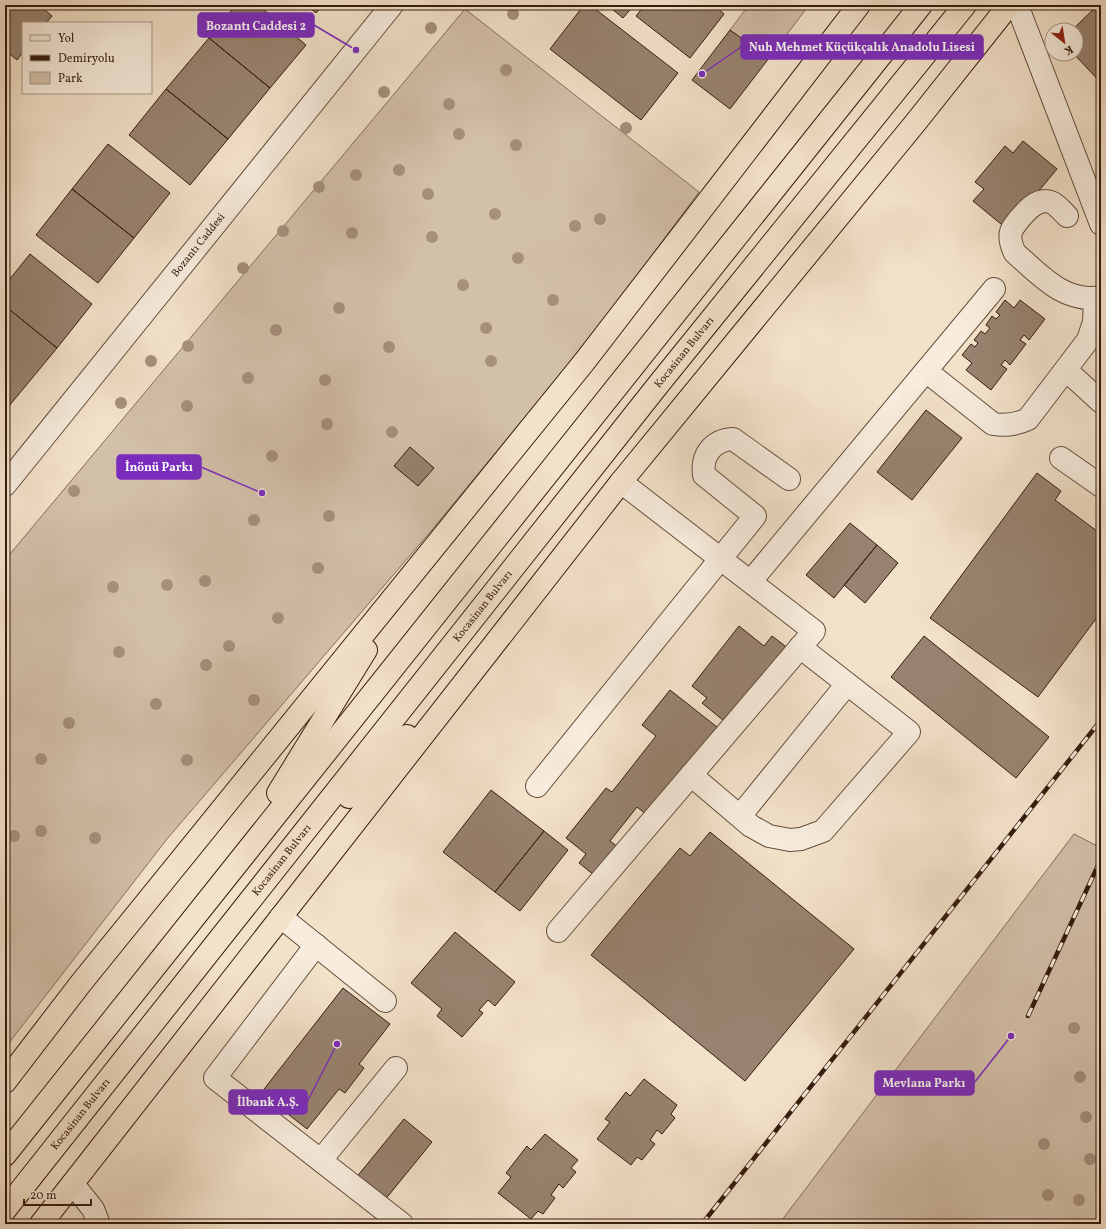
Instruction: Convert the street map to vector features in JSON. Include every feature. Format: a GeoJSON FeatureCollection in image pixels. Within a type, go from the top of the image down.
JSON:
{"type":"FeatureCollection","features":[{"type":"Feature","properties":{"kind":"highway"},"geometry":{"type":"LineString","coordinates":[[5,1082],[81,983],[585,361],[859,5]]}},
{"type":"Feature","properties":{"kind":"highway"},"geometry":{"type":"LineString","coordinates":[[834,37],[866,5]]}},
{"type":"Feature","properties":{"kind":"highway"},"geometry":{"type":"LineString","coordinates":[[5,1155],[921,5]]}},
{"type":"Feature","properties":{"kind":"highway","name":"Kocasinan Bulvarı"},"geometry":{"type":"LineString","coordinates":[[5,1210],[653,392],[965,5]]}},
{"type":"Feature","properties":{"kind":"highway"},"geometry":{"type":"LineString","coordinates":[[916,122],[993,5]]}},
{"type":"Feature","properties":{"kind":"highway"},"geometry":{"type":"LineString","coordinates":[[41,1224],[621,482],[916,122],[1009,5]]}},
{"type":"Feature","properties":{"kind":"highway"},"geometry":{"type":"LineString","coordinates":[[229,874],[412,576]]}},
{"type":"Feature","properties":{"kind":"highway"},"geometry":{"type":"LineString","coordinates":[[257,893],[495,644]]}},
{"type":"Feature","properties":{"kind":"street","name":"Bozantı Caddesi"},"geometry":{"type":"LineString","coordinates":[[5,485],[392,5]]}},
{"type":"Feature","properties":{"kind":"street"},"geometry":{"type":"LineString","coordinates":[[1017,5],[1101,224]]}},
{"type":"Feature","properties":{"kind":"street"},"geometry":{"type":"LineString","coordinates":[[926,371],[993,424],[1003,426],[1013,425],[1028,419],[1088,340],[1094,322],[1098,298],[1085,299],[1062,292],[1015,253],[1010,242],[1011,230],[1027,210],[1033,205],[1042,202],[1054,203],[1067,216]]}},
{"type":"Feature","properties":{"kind":"street"},"geometry":{"type":"LineString","coordinates":[[751,581],[994,289]]}},
{"type":"Feature","properties":{"kind":"street"},"geometry":{"type":"LineString","coordinates":[[1066,370],[1101,402]]}},
{"type":"Feature","properties":{"kind":"street"},"geometry":{"type":"LineString","coordinates":[[537,786],[755,516],[704,475],[704,460],[707,453],[712,447],[725,439],[733,439],[789,479]]}},
{"type":"Feature","properties":{"kind":"street"},"geometry":{"type":"LineString","coordinates":[[1061,458],[1101,486]]}},
{"type":"Feature","properties":{"kind":"street"},"geometry":{"type":"LineString","coordinates":[[558,931],[814,631],[621,482]]}},
{"type":"Feature","properties":{"kind":"street"},"geometry":{"type":"LineString","coordinates":[[691,775],[760,832],[779,839],[801,839],[823,831],[909,732],[800,647]]}},
{"type":"Feature","properties":{"kind":"street"},"geometry":{"type":"LineString","coordinates":[[740,816],[847,684]]}},
{"type":"Feature","properties":{"kind":"street"},"geometry":{"type":"LineString","coordinates":[[281,917],[385,1001]]}},
{"type":"Feature","properties":{"kind":"street"},"geometry":{"type":"LineString","coordinates":[[316,945],[215,1078],[402,1224]]}},
{"type":"Feature","properties":{"kind":"street"},"geometry":{"type":"LineString","coordinates":[[321,1160],[396,1068]]}},
{"type":"Feature","properties":{"kind":"street"},"geometry":{"type":"LineString","coordinates":[[72,1184],[93,1209],[99,1224]]}},
{"type":"Feature","properties":{"kind":"green space"},"geometry":{"type":"Polygon","coordinates":[[[749,5],[809,5],[769,58],[730,30],[749,5]]]}},
{"type":"Feature","properties":{"kind":"green space"},"geometry":{"type":"Polygon","coordinates":[[[465,9],[699,192],[629,286],[557,378],[431,531],[167,839],[5,1048],[5,560],[465,9]]]}},
{"type":"Feature","properties":{"kind":"green space"},"geometry":{"type":"Polygon","coordinates":[[[1074,834],[1101,848],[1101,1224],[779,1224],[1074,834]]]}},
{"type":"Feature","properties":{"kind":"building"},"geometry":{"type":"Polygon","coordinates":[[[5,5],[39,5],[52,16],[47,22],[22,22],[22,53],[17,60],[5,50],[5,5]]]}},
{"type":"Feature","properties":{"kind":"building"},"geometry":{"type":"Polygon","coordinates":[[[236,5],[258,5],[306,45],[270,88],[209,38],[236,5]]]}},
{"type":"Feature","properties":{"kind":"building"},"geometry":{"type":"Polygon","coordinates":[[[306,5],[323,5],[316,13],[306,5]]]}},
{"type":"Feature","properties":{"kind":"building"},"geometry":{"type":"Polygon","coordinates":[[[584,5],[590,5],[678,73],[641,120],[550,49],[584,5]]]}},
{"type":"Feature","properties":{"kind":"building"},"geometry":{"type":"Polygon","coordinates":[[[607,5],[634,5],[623,18],[607,5]]]}},
{"type":"Feature","properties":{"kind":"building"},"geometry":{"type":"Polygon","coordinates":[[[642,5],[714,5],[724,14],[690,58],[636,16],[644,6],[642,5]]]}},
{"type":"Feature","properties":{"kind":"building"},"geometry":{"type":"Polygon","coordinates":[[[1098,5],[1101,5],[1101,83],[1081,62],[1084,62],[1084,22],[1080,22],[1098,5]]]}},
{"type":"Feature","properties":{"kind":"building"},"geometry":{"type":"Polygon","coordinates":[[[730,30],[769,58],[730,109],[692,80],[730,30]]]}},
{"type":"Feature","properties":{"kind":"building"},"geometry":{"type":"Polygon","coordinates":[[[209,38],[270,88],[228,139],[166,89],[209,38]]]}},
{"type":"Feature","properties":{"kind":"building"},"geometry":{"type":"Polygon","coordinates":[[[166,89],[228,139],[190,185],[129,135],[166,89]]]}},
{"type":"Feature","properties":{"kind":"building"},"geometry":{"type":"Polygon","coordinates":[[[1023,141],[1057,169],[1007,229],[973,201],[984,189],[975,182],[1005,146],[1013,153],[1023,141]]]}},
{"type":"Feature","properties":{"kind":"building"},"geometry":{"type":"Polygon","coordinates":[[[108,144],[170,193],[134,238],[72,189],[108,144]]]}},
{"type":"Feature","properties":{"kind":"building"},"geometry":{"type":"Polygon","coordinates":[[[72,189],[134,238],[98,283],[36,235],[72,189]]]}},
{"type":"Feature","properties":{"kind":"building"},"geometry":{"type":"Polygon","coordinates":[[[30,254],[92,304],[57,348],[5,306],[5,285],[30,254]]]}},
{"type":"Feature","properties":{"kind":"building"},"geometry":{"type":"Polygon","coordinates":[[[1005,300],[1014,308],[1020,300],[1045,319],[1029,340],[1024,335],[1020,340],[1026,344],[1010,365],[1005,360],[1001,365],[1007,369],[991,390],[966,370],[972,363],[962,355],[971,344],[975,347],[978,343],[974,340],[981,331],[985,334],[990,328],[986,325],[992,316],[996,319],[1000,315],[996,312],[1005,300]]]}},
{"type":"Feature","properties":{"kind":"building"},"geometry":{"type":"Polygon","coordinates":[[[5,306],[57,348],[9,406],[5,403],[5,306]]]}},
{"type":"Feature","properties":{"kind":"building"},"geometry":{"type":"Polygon","coordinates":[[[5,403],[9,406],[5,412],[5,403]]]}},
{"type":"Feature","properties":{"kind":"building"},"geometry":{"type":"Polygon","coordinates":[[[926,410],[962,438],[912,500],[877,472],[926,410]]]}},
{"type":"Feature","properties":{"kind":"building"},"geometry":{"type":"Polygon","coordinates":[[[410,447],[434,468],[418,486],[394,466],[410,447]]]}},
{"type":"Feature","properties":{"kind":"building"},"geometry":{"type":"Polygon","coordinates":[[[1037,473],[1061,491],[1055,500],[1101,534],[1101,612],[1038,697],[930,618],[1037,473]]]}},
{"type":"Feature","properties":{"kind":"building"},"geometry":{"type":"Polygon","coordinates":[[[850,523],[877,545],[834,598],[806,575],[850,523]]]}},
{"type":"Feature","properties":{"kind":"building"},"geometry":{"type":"Polygon","coordinates":[[[877,545],[898,563],[865,603],[844,585],[877,545]]]}},
{"type":"Feature","properties":{"kind":"building"},"geometry":{"type":"Polygon","coordinates":[[[739,626],[764,646],[772,636],[789,649],[729,725],[702,703],[707,698],[692,686],[739,626]]]}},
{"type":"Feature","properties":{"kind":"building"},"geometry":{"type":"Polygon","coordinates":[[[924,636],[1049,737],[1016,778],[891,677],[924,636]]]}},
{"type":"Feature","properties":{"kind":"building"},"geometry":{"type":"Polygon","coordinates":[[[670,690],[717,727],[647,815],[637,807],[610,841],[622,850],[599,879],[579,863],[586,854],[566,838],[606,788],[612,792],[656,736],[642,725],[670,690]]]}},
{"type":"Feature","properties":{"kind":"building"},"geometry":{"type":"Polygon","coordinates":[[[491,790],[544,831],[495,892],[443,852],[491,790]]]}},
{"type":"Feature","properties":{"kind":"building"},"geometry":{"type":"Polygon","coordinates":[[[544,831],[568,850],[520,911],[495,892],[544,831]]]}},
{"type":"Feature","properties":{"kind":"building"},"geometry":{"type":"Polygon","coordinates":[[[710,832],[854,949],[745,1081],[591,955],[680,848],[690,856],[710,832]]]}},
{"type":"Feature","properties":{"kind":"building"},"geometry":{"type":"Polygon","coordinates":[[[455,932],[515,982],[495,1006],[488,1000],[479,1010],[483,1013],[462,1037],[437,1016],[442,1009],[411,983],[455,932]]]}},
{"type":"Feature","properties":{"kind":"building"},"geometry":{"type":"Polygon","coordinates":[[[343,988],[390,1024],[359,1064],[364,1068],[345,1093],[339,1089],[307,1129],[261,1093],[343,988]]]}},
{"type":"Feature","properties":{"kind":"building"},"geometry":{"type":"Polygon","coordinates":[[[644,1079],[677,1105],[671,1114],[675,1118],[662,1134],[657,1130],[650,1140],[655,1144],[642,1160],[637,1157],[631,1165],[597,1139],[610,1122],[605,1119],[626,1092],[630,1096],[644,1079]]]}},
{"type":"Feature","properties":{"kind":"building"},"geometry":{"type":"Polygon","coordinates":[[[404,1119],[432,1142],[384,1201],[355,1179],[404,1119]]]}},
{"type":"Feature","properties":{"kind":"building"},"geometry":{"type":"Polygon","coordinates":[[[545,1134],[578,1160],[571,1168],[576,1172],[563,1188],[559,1184],[551,1195],[555,1198],[543,1214],[538,1211],[531,1219],[498,1193],[511,1177],[506,1173],[527,1146],[531,1150],[545,1134]]]}},
{"type":"Feature","properties":{"kind":"railway"},"geometry":{"type":"LineString","coordinates":[[702,1224],[1101,720]]}},
{"type":"Feature","properties":{"kind":"railway"},"geometry":{"type":"LineString","coordinates":[[1028,1016],[1101,859]]}},
{"type":"Feature","properties":{"kind":"place","name":"Bozantı Caddesi 2"},"geometry":{"type":"Point","coordinates":[356,50]}},
{"type":"Feature","properties":{"kind":"place","name":"Nuh Mehmet Küçükçalık Anadolu Lisesi"},"geometry":{"type":"Point","coordinates":[702,74]}},
{"type":"Feature","properties":{"kind":"place","name":"İnönü Parkı"},"geometry":{"type":"Point","coordinates":[262,493]}},
{"type":"Feature","properties":{"kind":"place","name":"Mevlana Parkı"},"geometry":{"type":"Point","coordinates":[1011,1036]}},
{"type":"Feature","properties":{"kind":"place","name":"İlbank A.Ş."},"geometry":{"type":"Point","coordinates":[337,1044]}}]}
